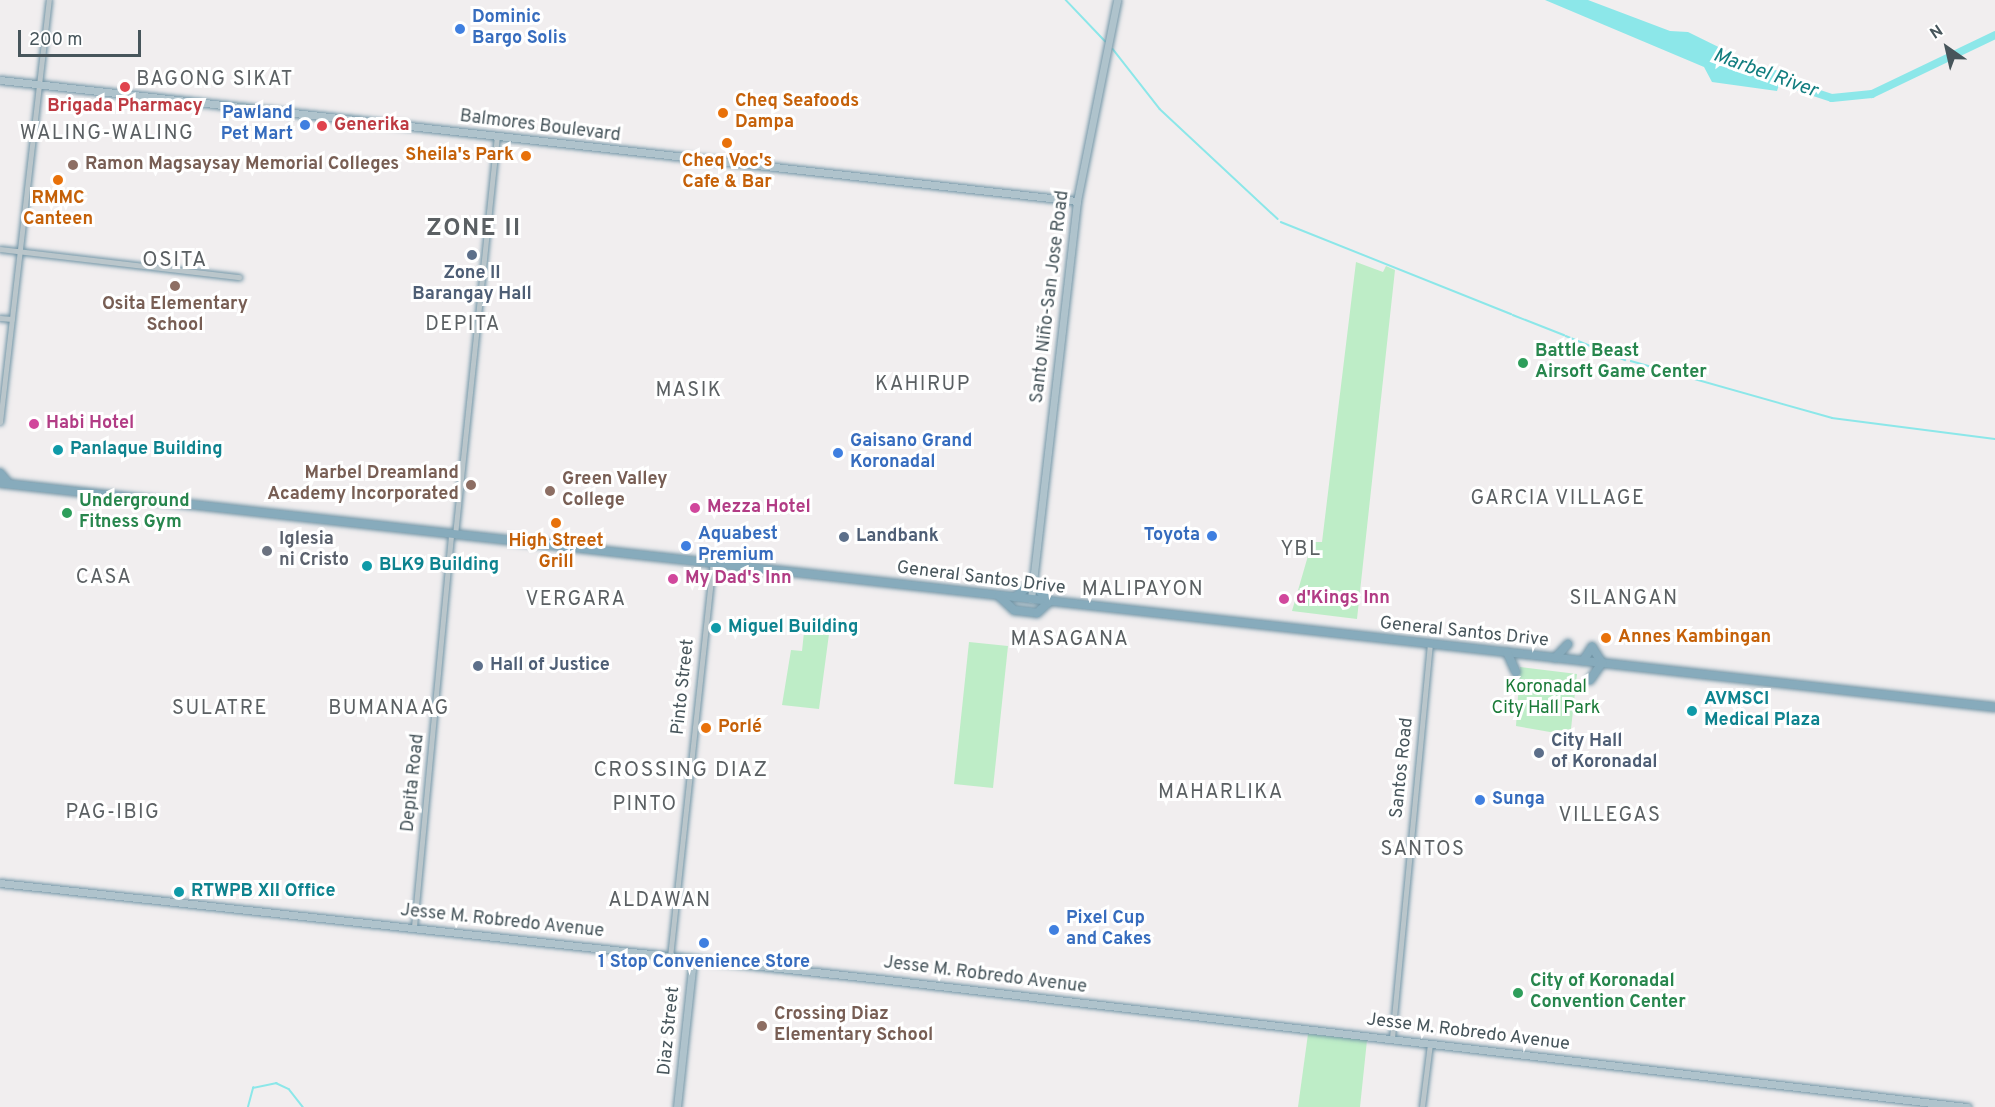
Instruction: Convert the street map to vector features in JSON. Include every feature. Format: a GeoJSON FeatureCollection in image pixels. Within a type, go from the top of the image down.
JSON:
{"type":"FeatureCollection","features":[{"type":"Feature","properties":{"kind":"highway"},"geometry":{"type":"LineString","coordinates":[[0,473],[9,484],[0,492]]}},
{"type":"Feature","properties":{"kind":"highway","name":"General Santos Drive"},"geometry":{"type":"LineString","coordinates":[[0,483],[1995,708]]}},
{"type":"Feature","properties":{"kind":"highway"},"geometry":{"type":"LineString","coordinates":[[999,596],[1014,610],[1037,613],[1049,602],[1033,583],[1015,597]]}},
{"type":"Feature","properties":{"kind":"highway"},"geometry":{"type":"LineString","coordinates":[[1555,658],[1568,644]]}},
{"type":"Feature","properties":{"kind":"highway"},"geometry":{"type":"LineString","coordinates":[[1583,661],[1592,647],[1602,663],[1590,680]]}},
{"type":"Feature","properties":{"kind":"highway"},"geometry":{"type":"LineString","coordinates":[[1507,652],[1516,672]]}},
{"type":"Feature","properties":{"kind":"main road","name":"Santo Niño-San Jose Road"},"geometry":{"type":"LineString","coordinates":[[1031,599],[1077,201],[1117,0]]}},
{"type":"Feature","properties":{"kind":"main road","name":"Balmores Boulevard"},"geometry":{"type":"LineString","coordinates":[[0,80],[1077,201]]}},
{"type":"Feature","properties":{"kind":"main road","name":"Jesse M. Robredo Avenue"},"geometry":{"type":"LineString","coordinates":[[0,883],[414,927],[1392,1038],[1967,1107]]}},
{"type":"Feature","properties":{"kind":"main road","name":"Diaz Street"},"geometry":{"type":"LineString","coordinates":[[676,1107],[693,959]]}},
{"type":"Feature","properties":{"kind":"street"},"geometry":{"type":"LineString","coordinates":[[0,422],[49,0]]}},
{"type":"Feature","properties":{"kind":"street","name":"Depita Road"},"geometry":{"type":"LineString","coordinates":[[414,927],[453,535],[497,137]]}},
{"type":"Feature","properties":{"kind":"street"},"geometry":{"type":"LineString","coordinates":[[0,249],[239,277]]}},
{"type":"Feature","properties":{"kind":"street"},"geometry":{"type":"LineString","coordinates":[[0,318],[12,319]]}},
{"type":"Feature","properties":{"kind":"street","name":"Pinto Street"},"geometry":{"type":"LineString","coordinates":[[670,957],[713,564]]}},
{"type":"Feature","properties":{"kind":"street","name":"Santos Road"},"geometry":{"type":"LineString","coordinates":[[1392,1038],[1430,644]]}},
{"type":"Feature","properties":{"kind":"street"},"geometry":{"type":"LineString","coordinates":[[1422,1107],[1430,1044]]}},
{"type":"Feature","properties":{"kind":"green space"},"geometry":{"type":"Polygon","coordinates":[[[1356,262],[1383,272],[1386,266],[1395,270],[1357,619],[1292,611],[1312,542],[1322,542],[1356,262]]]}},
{"type":"Feature","properties":{"kind":"green space"},"geometry":{"type":"Polygon","coordinates":[[[814,618],[831,619],[819,709],[782,705],[791,650],[802,651],[804,632],[812,633],[814,618]]]}},
{"type":"Feature","properties":{"kind":"green space"},"geometry":{"type":"Polygon","coordinates":[[[969,642],[1008,646],[993,788],[954,784],[969,642]]]}},
{"type":"Feature","properties":{"kind":"green space","name":"Koronadal City Hall Park"},"geometry":{"type":"Polygon","coordinates":[[[1520,667],[1577,674],[1571,729],[1550,732],[1516,726],[1520,667]]]}},
{"type":"Feature","properties":{"kind":"green space"},"geometry":{"type":"Polygon","coordinates":[[[1308,1034],[1367,1040],[1360,1107],[1298,1107],[1308,1034]]]}},
{"type":"Feature","properties":{"kind":"water"},"geometry":{"type":"Polygon","coordinates":[[[1545,0],[1588,0],[1670,31],[1688,32],[1753,64],[1783,72],[1777,91],[1712,82],[1704,67],[1545,0]]]}},
{"type":"Feature","properties":{"kind":"waterway"},"geometry":{"type":"LineString","coordinates":[[1066,0],[1105,41]]}},
{"type":"Feature","properties":{"kind":"waterway","name":"Marbel River"},"geometry":{"type":"LineString","coordinates":[[1771,78],[1832,98],[1872,94],[1995,35]]}},
{"type":"Feature","properties":{"kind":"waterway"},"geometry":{"type":"LineString","coordinates":[[1113,49],[1160,109],[1278,219]]}},
{"type":"Feature","properties":{"kind":"waterway"},"geometry":{"type":"LineString","coordinates":[[1281,222],[1511,314]]}},
{"type":"Feature","properties":{"kind":"waterway"},"geometry":{"type":"LineString","coordinates":[[1513,315],[1564,335]]}},
{"type":"Feature","properties":{"kind":"waterway"},"geometry":{"type":"LineString","coordinates":[[1566,336],[1625,360]]}},
{"type":"Feature","properties":{"kind":"waterway"},"geometry":{"type":"LineString","coordinates":[[1631,361],[1832,418],[1995,439]]}},
{"type":"Feature","properties":{"kind":"waterway"},"geometry":{"type":"LineString","coordinates":[[248,1107],[253,1088],[276,1083],[289,1089],[303,1107]]}},
{"type":"Feature","properties":{"kind":"place","name":"Dominic Bargo Solis"},"geometry":{"type":"Point","coordinates":[460,29]}},
{"type":"Feature","properties":{"kind":"place","name":"Brigada Pharmacy"},"geometry":{"type":"Point","coordinates":[125,87]}},
{"type":"Feature","properties":{"kind":"place","name":"Cheq Seafoods Dampa"},"geometry":{"type":"Point","coordinates":[723,113]}},
{"type":"Feature","properties":{"kind":"place","name":"Pawland Pet Mart"},"geometry":{"type":"Point","coordinates":[305,125]}},
{"type":"Feature","properties":{"kind":"place","name":"Generika"},"geometry":{"type":"Point","coordinates":[322,126]}},
{"type":"Feature","properties":{"kind":"place","name":"Cheq Voc's Cafe & Bar"},"geometry":{"type":"Point","coordinates":[727,143]}},
{"type":"Feature","properties":{"kind":"place","name":"Sheila's Park"},"geometry":{"type":"Point","coordinates":[526,156]}},
{"type":"Feature","properties":{"kind":"place","name":"Ramon Magsaysay Memorial Colleges"},"geometry":{"type":"Point","coordinates":[73,165]}},
{"type":"Feature","properties":{"kind":"place","name":"RMMC Canteen"},"geometry":{"type":"Point","coordinates":[58,180]}},
{"type":"Feature","properties":{"kind":"place","name":"Zone II Barangay Hall"},"geometry":{"type":"Point","coordinates":[472,255]}},
{"type":"Feature","properties":{"kind":"place","name":"Osita Elementary School"},"geometry":{"type":"Point","coordinates":[175,286]}},
{"type":"Feature","properties":{"kind":"place","name":"Battle Beast Airsoft Game Center"},"geometry":{"type":"Point","coordinates":[1523,363]}},
{"type":"Feature","properties":{"kind":"place","name":"Habi Hotel"},"geometry":{"type":"Point","coordinates":[34,424]}},
{"type":"Feature","properties":{"kind":"place","name":"Panlaque Building"},"geometry":{"type":"Point","coordinates":[58,450]}},
{"type":"Feature","properties":{"kind":"place","name":"Gaisano Grand Koronadal"},"geometry":{"type":"Point","coordinates":[838,453]}},
{"type":"Feature","properties":{"kind":"place","name":"Marbel Dreamland Academy Incorporated"},"geometry":{"type":"Point","coordinates":[471,485]}},
{"type":"Feature","properties":{"kind":"place","name":"Green Valley College"},"geometry":{"type":"Point","coordinates":[550,491]}},
{"type":"Feature","properties":{"kind":"place","name":"Mezza Hotel"},"geometry":{"type":"Point","coordinates":[695,508]}},
{"type":"Feature","properties":{"kind":"place","name":"Underground Fitness Gym"},"geometry":{"type":"Point","coordinates":[67,513]}},
{"type":"Feature","properties":{"kind":"place","name":"High Street Grill"},"geometry":{"type":"Point","coordinates":[556,523]}},
{"type":"Feature","properties":{"kind":"place","name":"Toyota"},"geometry":{"type":"Point","coordinates":[1212,536]}},
{"type":"Feature","properties":{"kind":"place","name":"Landbank"},"geometry":{"type":"Point","coordinates":[844,537]}},
{"type":"Feature","properties":{"kind":"place","name":"Aquabest Premium"},"geometry":{"type":"Point","coordinates":[686,546]}},
{"type":"Feature","properties":{"kind":"place","name":"Iglesia ni Cristo"},"geometry":{"type":"Point","coordinates":[267,551]}},
{"type":"Feature","properties":{"kind":"place","name":"BLK9 Building"},"geometry":{"type":"Point","coordinates":[367,566]}},
{"type":"Feature","properties":{"kind":"place","name":"My Dad's Inn"},"geometry":{"type":"Point","coordinates":[673,579]}},
{"type":"Feature","properties":{"kind":"place","name":"d'Kings Inn"},"geometry":{"type":"Point","coordinates":[1284,599]}},
{"type":"Feature","properties":{"kind":"place","name":"Miguel Building"},"geometry":{"type":"Point","coordinates":[716,628]}},
{"type":"Feature","properties":{"kind":"place","name":"Annes Kambingan"},"geometry":{"type":"Point","coordinates":[1606,638]}},
{"type":"Feature","properties":{"kind":"place","name":"Hall of Justice"},"geometry":{"type":"Point","coordinates":[478,666]}},
{"type":"Feature","properties":{"kind":"place","name":"AVMSCI Medical Plaza"},"geometry":{"type":"Point","coordinates":[1692,711]}},
{"type":"Feature","properties":{"kind":"place","name":"Porlé"},"geometry":{"type":"Point","coordinates":[706,728]}},
{"type":"Feature","properties":{"kind":"place","name":"City Hall of Koronadal"},"geometry":{"type":"Point","coordinates":[1539,753]}},
{"type":"Feature","properties":{"kind":"place","name":"Sunga"},"geometry":{"type":"Point","coordinates":[1480,800]}},
{"type":"Feature","properties":{"kind":"place","name":"RTWPB XII Office"},"geometry":{"type":"Point","coordinates":[179,892]}},
{"type":"Feature","properties":{"kind":"place","name":"Pixel Cup and Cakes"},"geometry":{"type":"Point","coordinates":[1054,930]}},
{"type":"Feature","properties":{"kind":"place","name":"1 Stop Convenience Store"},"geometry":{"type":"Point","coordinates":[704,943]}},
{"type":"Feature","properties":{"kind":"place","name":"City of Koronadal Convention Center"},"geometry":{"type":"Point","coordinates":[1518,993]}},
{"type":"Feature","properties":{"kind":"place","name":"Crossing Diaz Elementary School"},"geometry":{"type":"Point","coordinates":[762,1026]}},
{"type":"Feature","properties":{"kind":"district","name":"BAGONG SIKAT"},"geometry":{"type":"Point","coordinates":[215,80]}},
{"type":"Feature","properties":{"kind":"district","name":"WALING-WALING"},"geometry":{"type":"Point","coordinates":[107,134]}},
{"type":"Feature","properties":{"kind":"district","name":"ZONE II"},"geometry":{"type":"Point","coordinates":[474,230]}},
{"type":"Feature","properties":{"kind":"district","name":"OSITA"},"geometry":{"type":"Point","coordinates":[175,261]}},
{"type":"Feature","properties":{"kind":"district","name":"DEPITA"},"geometry":{"type":"Point","coordinates":[463,325]}},
{"type":"Feature","properties":{"kind":"district","name":"KAHIRUP"},"geometry":{"type":"Point","coordinates":[923,385]}},
{"type":"Feature","properties":{"kind":"district","name":"MASIK"},"geometry":{"type":"Point","coordinates":[689,391]}},
{"type":"Feature","properties":{"kind":"district","name":"GARCIA VILLAGE"},"geometry":{"type":"Point","coordinates":[1558,499]}},
{"type":"Feature","properties":{"kind":"district","name":"YBL"},"geometry":{"type":"Point","coordinates":[1301,550]}},
{"type":"Feature","properties":{"kind":"district","name":"CASA"},"geometry":{"type":"Point","coordinates":[104,578]}},
{"type":"Feature","properties":{"kind":"district","name":"MALIPAYON"},"geometry":{"type":"Point","coordinates":[1143,590]}},
{"type":"Feature","properties":{"kind":"district","name":"SILANGAN"},"geometry":{"type":"Point","coordinates":[1624,599]}},
{"type":"Feature","properties":{"kind":"district","name":"VERGARA"},"geometry":{"type":"Point","coordinates":[576,600]}},
{"type":"Feature","properties":{"kind":"district","name":"MASAGANA"},"geometry":{"type":"Point","coordinates":[1070,640]}},
{"type":"Feature","properties":{"kind":"district","name":"SULATRE"},"geometry":{"type":"Point","coordinates":[220,709]}},
{"type":"Feature","properties":{"kind":"district","name":"BUMANAAG"},"geometry":{"type":"Point","coordinates":[389,709]}},
{"type":"Feature","properties":{"kind":"district","name":"CROSSING DIAZ"},"geometry":{"type":"Point","coordinates":[681,771]}},
{"type":"Feature","properties":{"kind":"district","name":"MAHARLIKA"},"geometry":{"type":"Point","coordinates":[1221,793]}},
{"type":"Feature","properties":{"kind":"district","name":"PINTO"},"geometry":{"type":"Point","coordinates":[645,805]}},
{"type":"Feature","properties":{"kind":"district","name":"PAG-IBIG"},"geometry":{"type":"Point","coordinates":[113,813]}},
{"type":"Feature","properties":{"kind":"district","name":"VILLEGAS"},"geometry":{"type":"Point","coordinates":[1610,816]}},
{"type":"Feature","properties":{"kind":"district","name":"SANTOS"},"geometry":{"type":"Point","coordinates":[1423,850]}},
{"type":"Feature","properties":{"kind":"district","name":"ALDAWAN"},"geometry":{"type":"Point","coordinates":[660,901]}}]}
